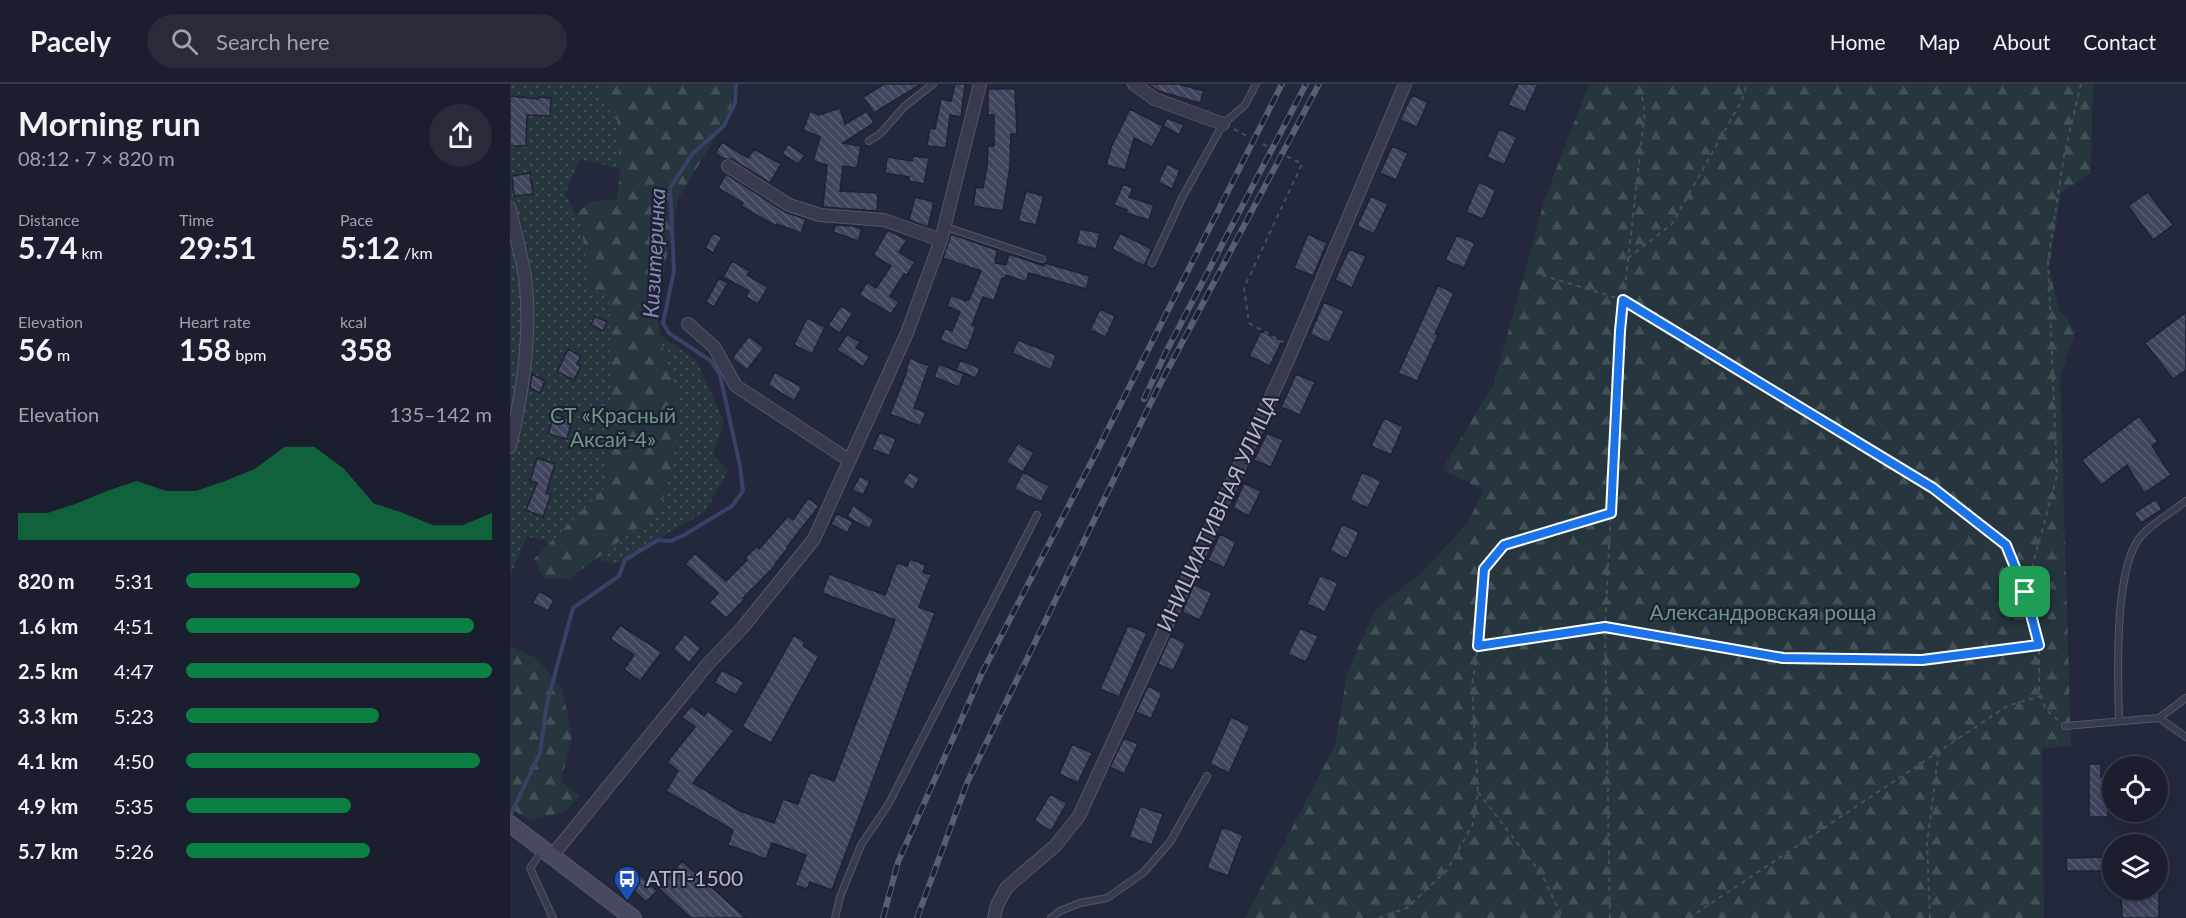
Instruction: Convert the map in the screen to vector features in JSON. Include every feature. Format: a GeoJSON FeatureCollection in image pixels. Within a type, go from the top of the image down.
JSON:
{"type":"FeatureCollection","features":[{"type":"Feature","properties":{"kind":"street"},"geometry":{"type":"LineString","coordinates":[[548,853],[707,664],[743,627],[814,539],[907,333],[946,227],[980,84]]}},
{"type":"Feature","properties":{"kind":"street"},"geometry":{"type":"LineString","coordinates":[[1134,84],[1155,99],[1223,124]]}},
{"type":"Feature","properties":{"kind":"street","name":"ИНИЦИАТИВНАЯ УЛИЦА"},"geometry":{"type":"LineString","coordinates":[[994,918],[997,905],[1007,887],[1055,846],[1079,816],[1292,350],[1405,84]]}},
{"type":"Feature","properties":{"kind":"street"},"geometry":{"type":"LineString","coordinates":[[728,166],[789,205],[820,214],[884,220],[941,240]]}},
{"type":"Feature","properties":{"kind":"street"},"geometry":{"type":"LineString","coordinates":[[510,208],[526,283],[528,313],[525,365],[510,447]]}},
{"type":"Feature","properties":{"kind":"street"},"geometry":{"type":"LineString","coordinates":[[688,324],[714,347],[736,386],[849,460]]}},
{"type":"Feature","properties":{"kind":"street"},"geometry":{"type":"LineString","coordinates":[[510,824],[633,918]]}},
{"type":"Feature","properties":{"kind":"lane"},"geometry":{"type":"LineString","coordinates":[[869,141],[880,134],[905,106],[933,84]]}},
{"type":"Feature","properties":{"kind":"lane"},"geometry":{"type":"LineString","coordinates":[[1152,263],[1182,198],[1223,124],[1245,105],[1256,84]]}},
{"type":"Feature","properties":{"kind":"lane"},"geometry":{"type":"LineString","coordinates":[[946,227],[1042,259]]}},
{"type":"Feature","properties":{"kind":"lane"},"geometry":{"type":"LineString","coordinates":[[2119,721],[2118,684],[2122,585],[2128,562],[2141,536],[2186,501]]}},
{"type":"Feature","properties":{"kind":"lane"},"geometry":{"type":"LineString","coordinates":[[835,918],[840,897],[861,846],[888,805],[1037,515]]}},
{"type":"Feature","properties":{"kind":"lane"},"geometry":{"type":"LineString","coordinates":[[2065,726],[2159,718],[2186,698]]}},
{"type":"Feature","properties":{"kind":"lane"},"geometry":{"type":"LineString","coordinates":[[2159,718],[2186,737]]}},
{"type":"Feature","properties":{"kind":"lane"},"geometry":{"type":"LineString","coordinates":[[1051,918],[1060,911],[1080,903],[1107,898],[1143,873],[1170,842],[1207,776]]}},
{"type":"Feature","properties":{"kind":"lane"},"geometry":{"type":"LineString","coordinates":[[548,853],[530,868],[553,918]]}},
{"type":"Feature","properties":{"kind":"path"},"geometry":{"type":"LineString","coordinates":[[1610,918],[1605,627],[1620,331],[1645,111],[1639,84]]}},
{"type":"Feature","properties":{"kind":"path"},"geometry":{"type":"LineString","coordinates":[[1628,258],[1672,224],[1742,100],[1747,84]]}},
{"type":"Feature","properties":{"kind":"path"},"geometry":{"type":"LineString","coordinates":[[2025,592],[2056,476],[2048,260],[2064,156],[2081,84]]}},
{"type":"Feature","properties":{"kind":"path"},"geometry":{"type":"LineString","coordinates":[[1223,124],[1247,136]]}},
{"type":"Feature","properties":{"kind":"path"},"geometry":{"type":"LineString","coordinates":[[1263,144],[1302,164],[1244,288],[1247,311],[1249,323],[1282,341],[1292,350]]}},
{"type":"Feature","properties":{"kind":"path"},"geometry":{"type":"LineString","coordinates":[[1542,275],[1623,300],[1933,488],[2006,545],[2025,592],[2039,645],[2040,696],[2046,710],[2065,726]]}},
{"type":"Feature","properties":{"kind":"path"},"geometry":{"type":"LineString","coordinates":[[1379,918],[1407,908],[1447,870],[1473,824],[1478,792],[1472,686],[1478,646],[1484,569],[1504,545],[1611,513]]}},
{"type":"Feature","properties":{"kind":"path"},"geometry":{"type":"LineString","coordinates":[[1478,646],[1605,627],[1783,658],[1922,660],[2039,645]]}},
{"type":"Feature","properties":{"kind":"path"},"geometry":{"type":"LineString","coordinates":[[1689,918],[2007,706],[2040,696]]}},
{"type":"Feature","properties":{"kind":"path"},"geometry":{"type":"LineString","coordinates":[[1930,918],[1927,844],[1939,750]]}},
{"type":"Feature","properties":{"kind":"path"},"geometry":{"type":"LineString","coordinates":[[1478,792],[1542,875],[1563,918]]}},
{"type":"Feature","properties":{"kind":"green space","name":"СТ «Красный Аксай-4»"},"geometry":{"type":"Polygon","coordinates":[[[510,84],[608,84],[620,106],[620,169],[580,159],[565,194],[581,224],[590,286],[696,360],[724,421],[713,455],[728,471],[705,512],[615,564],[527,536],[510,576],[510,84]]]}},
{"type":"Feature","properties":{"kind":"green space"},"geometry":{"type":"Polygon","coordinates":[[[600,84],[734,84],[730,113],[678,199],[656,311],[663,348],[680,406],[674,456],[660,511],[569,579],[544,579],[534,559],[604,488],[611,440],[609,299],[590,286],[581,224],[576,214],[591,201],[617,200],[620,169],[617,120],[604,104],[600,84]]]}},
{"type":"Feature","properties":{"kind":"green space","name":"Александровская роща"},"geometry":{"type":"Polygon","coordinates":[[[1589,84],[2093,84],[2091,173],[2061,193],[2049,268],[2059,310],[2076,331],[2060,375],[2071,746],[2042,749],[2044,918],[1245,918],[1335,745],[1348,669],[1376,609],[1422,572],[1467,524],[1484,490],[1442,470],[1494,383],[1545,198],[1589,84]]]}},
{"type":"Feature","properties":{"kind":"green space"},"geometry":{"type":"Polygon","coordinates":[[[510,646],[536,658],[562,688],[572,737],[561,781],[580,796],[565,812],[530,820],[510,808],[510,646]]]}},
{"type":"Feature","properties":{"kind":"building"},"geometry":{"type":"Polygon","coordinates":[[[884,84],[921,84],[874,113],[863,97],[884,84]]]}},
{"type":"Feature","properties":{"kind":"building"},"geometry":{"type":"Polygon","coordinates":[[[955,84],[965,84],[961,117],[950,115],[946,148],[927,146],[930,128],[935,129],[941,99],[951,101],[955,84]]]}},
{"type":"Feature","properties":{"kind":"building"},"geometry":{"type":"Polygon","coordinates":[[[1148,84],[1178,84],[1204,91],[1200,103],[1158,91],[1148,84]]]}},
{"type":"Feature","properties":{"kind":"building"},"geometry":{"type":"Polygon","coordinates":[[[1518,84],[1538,84],[1525,112],[1508,105],[1518,84]]]}},
{"type":"Feature","properties":{"kind":"building"},"geometry":{"type":"Polygon","coordinates":[[[988,89],[1015,89],[1017,134],[1011,134],[1010,166],[1003,211],[973,206],[976,187],[983,188],[988,146],[994,146],[994,115],[988,115],[988,89]]]}},
{"type":"Feature","properties":{"kind":"building"},"geometry":{"type":"Polygon","coordinates":[[[1412,95],[1428,102],[1417,127],[1400,120],[1412,95]]]}},
{"type":"Feature","properties":{"kind":"building"},"geometry":{"type":"Polygon","coordinates":[[[510,96],[551,98],[550,116],[527,115],[526,146],[510,146],[510,96]]]}},
{"type":"Feature","properties":{"kind":"building"},"geometry":{"type":"Polygon","coordinates":[[[840,108],[845,124],[867,111],[874,123],[843,143],[861,146],[857,168],[843,166],[840,191],[878,193],[877,211],[823,207],[827,165],[813,161],[820,137],[803,130],[810,111],[819,115],[840,108]]]}},
{"type":"Feature","properties":{"kind":"building"},"geometry":{"type":"Polygon","coordinates":[[[1130,109],[1163,126],[1152,147],[1134,138],[1125,170],[1106,165],[1112,145],[1130,109]]]}},
{"type":"Feature","properties":{"kind":"building"},"geometry":{"type":"Polygon","coordinates":[[[1167,118],[1184,125],[1179,135],[1163,126],[1167,118]]]}},
{"type":"Feature","properties":{"kind":"building"},"geometry":{"type":"Polygon","coordinates":[[[1499,129],[1517,137],[1504,165],[1487,157],[1499,129]]]}},
{"type":"Feature","properties":{"kind":"building"},"geometry":{"type":"Polygon","coordinates":[[[722,142],[748,158],[754,149],[781,164],[770,183],[732,159],[724,159],[715,153],[722,142]]]}},
{"type":"Feature","properties":{"kind":"building"},"geometry":{"type":"Polygon","coordinates":[[[788,144],[805,155],[798,164],[782,154],[788,144]]]}},
{"type":"Feature","properties":{"kind":"building"},"geometry":{"type":"Polygon","coordinates":[[[1392,146],[1408,153],[1396,180],[1380,173],[1392,146]]]}},
{"type":"Feature","properties":{"kind":"building"},"geometry":{"type":"Polygon","coordinates":[[[913,156],[929,158],[924,184],[909,181],[909,177],[885,173],[887,157],[912,161],[913,156]]]}},
{"type":"Feature","properties":{"kind":"building"},"geometry":{"type":"Polygon","coordinates":[[[1167,164],[1180,170],[1172,189],[1158,182],[1167,164]]]}},
{"type":"Feature","properties":{"kind":"building"},"geometry":{"type":"Polygon","coordinates":[[[530,173],[533,194],[514,196],[512,176],[530,173]]]}},
{"type":"Feature","properties":{"kind":"building"},"geometry":{"type":"Polygon","coordinates":[[[726,174],[785,212],[806,219],[801,233],[777,224],[776,226],[741,206],[743,203],[718,188],[726,174]]]}},
{"type":"Feature","properties":{"kind":"building"},"geometry":{"type":"Polygon","coordinates":[[[1479,182],[1496,190],[1483,219],[1466,212],[1479,182]]]}},
{"type":"Feature","properties":{"kind":"building"},"geometry":{"type":"Polygon","coordinates":[[[1123,184],[1133,188],[1129,197],[1154,205],[1149,220],[1126,213],[1127,210],[1114,205],[1123,184]]]}},
{"type":"Feature","properties":{"kind":"building"},"geometry":{"type":"Polygon","coordinates":[[[1026,191],[1044,196],[1036,225],[1018,221],[1026,191]]]}},
{"type":"Feature","properties":{"kind":"building"},"geometry":{"type":"Polygon","coordinates":[[[2148,192],[2173,225],[2153,240],[2128,206],[2148,192]]]}},
{"type":"Feature","properties":{"kind":"building"},"geometry":{"type":"Polygon","coordinates":[[[1371,196],[1388,204],[1374,234],[1357,226],[1371,196]]]}},
{"type":"Feature","properties":{"kind":"building"},"geometry":{"type":"Polygon","coordinates":[[[915,197],[934,202],[928,227],[909,220],[915,197]]]}},
{"type":"Feature","properties":{"kind":"building"},"geometry":{"type":"Polygon","coordinates":[[[836,225],[862,229],[858,241],[833,232],[836,225]]]}},
{"type":"Feature","properties":{"kind":"building"},"geometry":{"type":"Polygon","coordinates":[[[1080,229],[1100,233],[1096,249],[1076,244],[1080,229]]]}},
{"type":"Feature","properties":{"kind":"building"},"geometry":{"type":"Polygon","coordinates":[[[888,230],[907,240],[899,252],[915,262],[890,296],[899,302],[891,314],[859,295],[867,282],[876,288],[891,266],[873,255],[888,230]]]}},
{"type":"Feature","properties":{"kind":"building"},"geometry":{"type":"Polygon","coordinates":[[[713,233],[722,237],[713,253],[705,248],[713,233]]]}},
{"type":"Feature","properties":{"kind":"building"},"geometry":{"type":"Polygon","coordinates":[[[1120,233],[1152,249],[1144,266],[1112,249],[1120,233]]]}},
{"type":"Feature","properties":{"kind":"building"},"geometry":{"type":"Polygon","coordinates":[[[951,234],[997,250],[995,263],[1006,265],[1009,254],[1044,266],[1045,263],[1090,276],[1086,289],[1029,273],[1026,282],[1006,275],[1005,279],[1002,278],[994,301],[983,297],[972,325],[976,326],[967,351],[940,340],[945,328],[952,331],[960,312],[947,306],[951,295],[969,300],[981,271],[943,258],[951,234]]]}},
{"type":"Feature","properties":{"kind":"building"},"geometry":{"type":"Polygon","coordinates":[[[1308,234],[1327,243],[1313,276],[1294,268],[1308,234]]]}},
{"type":"Feature","properties":{"kind":"building"},"geometry":{"type":"Polygon","coordinates":[[[1457,235],[1475,243],[1464,268],[1445,260],[1457,235]]]}},
{"type":"Feature","properties":{"kind":"building"},"geometry":{"type":"Polygon","coordinates":[[[1349,249],[1366,256],[1352,288],[1335,280],[1349,249]]]}},
{"type":"Feature","properties":{"kind":"building"},"geometry":{"type":"Polygon","coordinates":[[[732,261],[750,271],[747,275],[768,287],[758,304],[746,297],[749,291],[723,277],[732,261]]]}},
{"type":"Feature","properties":{"kind":"building"},"geometry":{"type":"Polygon","coordinates":[[[719,278],[728,283],[714,307],[706,302],[719,278]]]}},
{"type":"Feature","properties":{"kind":"building"},"geometry":{"type":"Polygon","coordinates":[[[1438,285],[1454,293],[1417,381],[1398,373],[1438,285]]]}},
{"type":"Feature","properties":{"kind":"building"},"geometry":{"type":"Polygon","coordinates":[[[1324,302],[1344,311],[1329,343],[1310,334],[1324,302]]]}},
{"type":"Feature","properties":{"kind":"building"},"geometry":{"type":"Polygon","coordinates":[[[841,306],[853,313],[840,333],[828,325],[841,306]]]}},
{"type":"Feature","properties":{"kind":"building"},"geometry":{"type":"Polygon","coordinates":[[[1100,309],[1115,316],[1106,337],[1090,330],[1100,309]]]}},
{"type":"Feature","properties":{"kind":"building"},"geometry":{"type":"Polygon","coordinates":[[[2186,312],[2186,370],[2173,379],[2145,343],[2186,312]]]}},
{"type":"Feature","properties":{"kind":"building"},"geometry":{"type":"Polygon","coordinates":[[[595,316],[607,322],[603,331],[591,325],[595,316]]]}},
{"type":"Feature","properties":{"kind":"building"},"geometry":{"type":"Polygon","coordinates":[[[807,318],[825,327],[812,354],[794,345],[807,318]]]}},
{"type":"Feature","properties":{"kind":"building"},"geometry":{"type":"Polygon","coordinates":[[[1261,331],[1282,341],[1270,366],[1249,356],[1261,331]]]}},
{"type":"Feature","properties":{"kind":"building"},"geometry":{"type":"Polygon","coordinates":[[[847,334],[860,342],[856,348],[870,356],[863,367],[837,350],[847,334]]]}},
{"type":"Feature","properties":{"kind":"building"},"geometry":{"type":"Polygon","coordinates":[[[749,336],[764,348],[747,370],[732,358],[749,336]]]}},
{"type":"Feature","properties":{"kind":"building"},"geometry":{"type":"Polygon","coordinates":[[[1018,340],[1056,355],[1051,370],[1012,353],[1018,340]]]}},
{"type":"Feature","properties":{"kind":"building"},"geometry":{"type":"Polygon","coordinates":[[[568,349],[581,356],[577,364],[581,366],[574,380],[557,372],[568,349]]]}},
{"type":"Feature","properties":{"kind":"building"},"geometry":{"type":"Polygon","coordinates":[[[910,358],[929,366],[914,408],[926,412],[920,426],[890,414],[910,358]]]}},
{"type":"Feature","properties":{"kind":"building"},"geometry":{"type":"Polygon","coordinates":[[[960,360],[980,368],[976,378],[956,370],[960,360]]]}},
{"type":"Feature","properties":{"kind":"building"},"geometry":{"type":"Polygon","coordinates":[[[939,364],[964,374],[959,387],[934,377],[939,364]]]}},
{"type":"Feature","properties":{"kind":"building"},"geometry":{"type":"Polygon","coordinates":[[[775,372],[802,387],[794,401],[768,385],[775,372]]]}},
{"type":"Feature","properties":{"kind":"building"},"geometry":{"type":"Polygon","coordinates":[[[532,374],[545,381],[540,393],[530,388],[532,374]]]}},
{"type":"Feature","properties":{"kind":"building"},"geometry":{"type":"Polygon","coordinates":[[[1296,374],[1315,382],[1300,415],[1281,407],[1296,374]]]}},
{"type":"Feature","properties":{"kind":"building"},"geometry":{"type":"Polygon","coordinates":[[[554,414],[572,420],[567,439],[548,434],[554,414]]]}},
{"type":"Feature","properties":{"kind":"building"},"geometry":{"type":"Polygon","coordinates":[[[2139,416],[2158,441],[2152,446],[2171,475],[2144,493],[2127,465],[2101,485],[2082,460],[2139,416]]]}},
{"type":"Feature","properties":{"kind":"building"},"geometry":{"type":"Polygon","coordinates":[[[1384,418],[1403,427],[1391,455],[1371,446],[1384,418]]]}},
{"type":"Feature","properties":{"kind":"building"},"geometry":{"type":"Polygon","coordinates":[[[880,432],[896,439],[889,456],[872,449],[880,432]]]}},
{"type":"Feature","properties":{"kind":"building"},"geometry":{"type":"Polygon","coordinates":[[[1267,433],[1283,440],[1271,467],[1254,460],[1267,433]]]}},
{"type":"Feature","properties":{"kind":"building"},"geometry":{"type":"Polygon","coordinates":[[[1018,443],[1034,453],[1023,472],[1006,462],[1018,443]]]}},
{"type":"Feature","properties":{"kind":"building"},"geometry":{"type":"Polygon","coordinates":[[[537,458],[555,464],[546,493],[551,495],[543,517],[526,510],[537,483],[530,481],[537,458]]]}},
{"type":"Feature","properties":{"kind":"building"},"geometry":{"type":"Polygon","coordinates":[[[909,472],[920,478],[913,490],[902,483],[909,472]]]}},
{"type":"Feature","properties":{"kind":"building"},"geometry":{"type":"Polygon","coordinates":[[[1023,472],[1049,486],[1041,502],[1014,489],[1023,472]]]}},
{"type":"Feature","properties":{"kind":"building"},"geometry":{"type":"Polygon","coordinates":[[[1362,472],[1381,481],[1368,508],[1350,500],[1362,472]]]}},
{"type":"Feature","properties":{"kind":"building"},"geometry":{"type":"Polygon","coordinates":[[[860,476],[870,481],[863,495],[852,490],[860,476]]]}},
{"type":"Feature","properties":{"kind":"building"},"geometry":{"type":"Polygon","coordinates":[[[1244,483],[1261,491],[1249,516],[1233,508],[1244,483]]]}},
{"type":"Feature","properties":{"kind":"building"},"geometry":{"type":"Polygon","coordinates":[[[808,498],[819,506],[776,565],[726,618],[709,603],[718,593],[685,564],[695,553],[726,581],[747,560],[745,558],[757,546],[759,549],[788,516],[793,520],[808,498]]]}},
{"type":"Feature","properties":{"kind":"building"},"geometry":{"type":"Polygon","coordinates":[[[2156,499],[2162,509],[2141,523],[2134,513],[2156,499]]]}},
{"type":"Feature","properties":{"kind":"building"},"geometry":{"type":"Polygon","coordinates":[[[853,505],[874,520],[869,529],[847,517],[853,505]]]}},
{"type":"Feature","properties":{"kind":"building"},"geometry":{"type":"Polygon","coordinates":[[[837,513],[853,522],[847,533],[831,524],[837,513]]]}},
{"type":"Feature","properties":{"kind":"building"},"geometry":{"type":"Polygon","coordinates":[[[1342,524],[1359,532],[1347,559],[1330,551],[1342,524]]]}},
{"type":"Feature","properties":{"kind":"building"},"geometry":{"type":"Polygon","coordinates":[[[1220,534],[1236,542],[1224,568],[1208,560],[1220,534]]]}},
{"type":"Feature","properties":{"kind":"building"},"geometry":{"type":"Polygon","coordinates":[[[910,559],[926,565],[923,572],[931,575],[919,607],[935,613],[832,890],[810,882],[807,889],[795,885],[806,855],[772,843],[766,859],[728,845],[733,830],[666,791],[678,771],[667,762],[695,727],[682,717],[691,706],[704,716],[708,711],[734,731],[693,783],[740,811],[774,823],[783,799],[798,804],[810,772],[834,781],[895,620],[822,593],[829,574],[885,595],[897,563],[907,566],[910,559]]]}},
{"type":"Feature","properties":{"kind":"building"},"geometry":{"type":"Polygon","coordinates":[[[1320,575],[1338,583],[1325,612],[1307,604],[1320,575]]]}},
{"type":"Feature","properties":{"kind":"building"},"geometry":{"type":"Polygon","coordinates":[[[1194,584],[1212,593],[1200,620],[1182,612],[1194,584]]]}},
{"type":"Feature","properties":{"kind":"building"},"geometry":{"type":"Polygon","coordinates":[[[539,591],[554,600],[548,611],[532,603],[539,591]]]}},
{"type":"Feature","properties":{"kind":"building"},"geometry":{"type":"Polygon","coordinates":[[[620,625],[662,652],[640,681],[624,669],[634,655],[610,639],[620,625]]]}},
{"type":"Feature","properties":{"kind":"building"},"geometry":{"type":"Polygon","coordinates":[[[1128,625],[1147,633],[1119,697],[1100,689],[1128,625]]]}},
{"type":"Feature","properties":{"kind":"building"},"geometry":{"type":"Polygon","coordinates":[[[1300,628],[1318,636],[1306,662],[1288,654],[1300,628]]]}},
{"type":"Feature","properties":{"kind":"building"},"geometry":{"type":"Polygon","coordinates":[[[685,634],[701,648],[689,663],[673,649],[685,634]]]}},
{"type":"Feature","properties":{"kind":"building"},"geometry":{"type":"Polygon","coordinates":[[[794,635],[805,642],[803,646],[819,656],[771,743],[742,727],[794,635]]]}},
{"type":"Feature","properties":{"kind":"building"},"geometry":{"type":"Polygon","coordinates":[[[1170,636],[1186,643],[1173,671],[1158,664],[1170,636]]]}},
{"type":"Feature","properties":{"kind":"building"},"geometry":{"type":"Polygon","coordinates":[[[722,670],[744,682],[736,695],[714,683],[722,670]]]}},
{"type":"Feature","properties":{"kind":"building"},"geometry":{"type":"Polygon","coordinates":[[[1148,686],[1162,693],[1151,719],[1136,712],[1148,686]]]}},
{"type":"Feature","properties":{"kind":"building"},"geometry":{"type":"Polygon","coordinates":[[[1231,717],[1250,726],[1229,773],[1210,764],[1231,717]]]}},
{"type":"Feature","properties":{"kind":"building"},"geometry":{"type":"Polygon","coordinates":[[[1124,738],[1138,744],[1124,774],[1110,767],[1124,738]]]}},
{"type":"Feature","properties":{"kind":"building"},"geometry":{"type":"Polygon","coordinates":[[[1072,744],[1092,753],[1078,783],[1059,774],[1072,744]]]}},
{"type":"Feature","properties":{"kind":"building"},"geometry":{"type":"Polygon","coordinates":[[[2089,764],[2101,764],[2102,817],[2089,817],[2089,764]]]}},
{"type":"Feature","properties":{"kind":"building"},"geometry":{"type":"Polygon","coordinates":[[[1050,794],[1067,803],[1051,831],[1034,821],[1050,794]]]}},
{"type":"Feature","properties":{"kind":"building"},"geometry":{"type":"Polygon","coordinates":[[[1140,806],[1163,814],[1152,845],[1129,837],[1140,806]]]}},
{"type":"Feature","properties":{"kind":"building"},"geometry":{"type":"Polygon","coordinates":[[[1222,827],[1243,835],[1228,876],[1207,868],[1222,827]]]}},
{"type":"Feature","properties":{"kind":"building"},"geometry":{"type":"Polygon","coordinates":[[[2102,857],[2102,871],[2067,871],[2066,858],[2102,857]]]}},
{"type":"Feature","properties":{"kind":"building"},"geometry":{"type":"Polygon","coordinates":[[[682,861],[746,918],[691,918],[658,888],[682,861]]]}},
{"type":"Feature","properties":{"kind":"building"},"geometry":{"type":"Polygon","coordinates":[[[636,871],[657,891],[646,902],[625,883],[636,871]]]}},
{"type":"Feature","properties":{"kind":"building"},"geometry":{"type":"Polygon","coordinates":[[[2121,900],[2159,900],[2159,918],[2122,918],[2121,900]]]}},
{"type":"Feature","properties":{"kind":"waterway","name":"Кизитеринка"},"geometry":{"type":"LineString","coordinates":[[510,816],[540,753],[547,703],[573,608],[619,576],[625,560],[658,540],[671,541],[684,535],[732,506],[743,491],[740,466],[720,375],[711,361],[669,333],[663,323],[674,271],[670,188],[693,153],[724,126],[735,103],[736,84]]}},
{"type":"Feature","properties":{"kind":"railway"},"geometry":{"type":"LineString","coordinates":[[883,918],[898,862],[982,673],[1282,84]]}},
{"type":"Feature","properties":{"kind":"railway"},"geometry":{"type":"LineString","coordinates":[[1144,399],[1166,352],[1306,84]]}},
{"type":"Feature","properties":{"kind":"railway"},"geometry":{"type":"LineString","coordinates":[[917,918],[967,783],[1157,390],[1319,84]]}},
{"type":"Feature","properties":{"kind":"place","name":"АТП-1500"},"geometry":{"type":"Point","coordinates":[627,902]}},
{"type":"Feature","properties":{"kind":"route"},"geometry":{"type":"LineString","coordinates":[[1623,300],[1933,488],[2006,545],[2025,592],[2039,645],[1922,660],[1783,658],[1605,627],[1478,646],[1484,569],[1504,545],[1611,513],[1623,300]]}}]}
